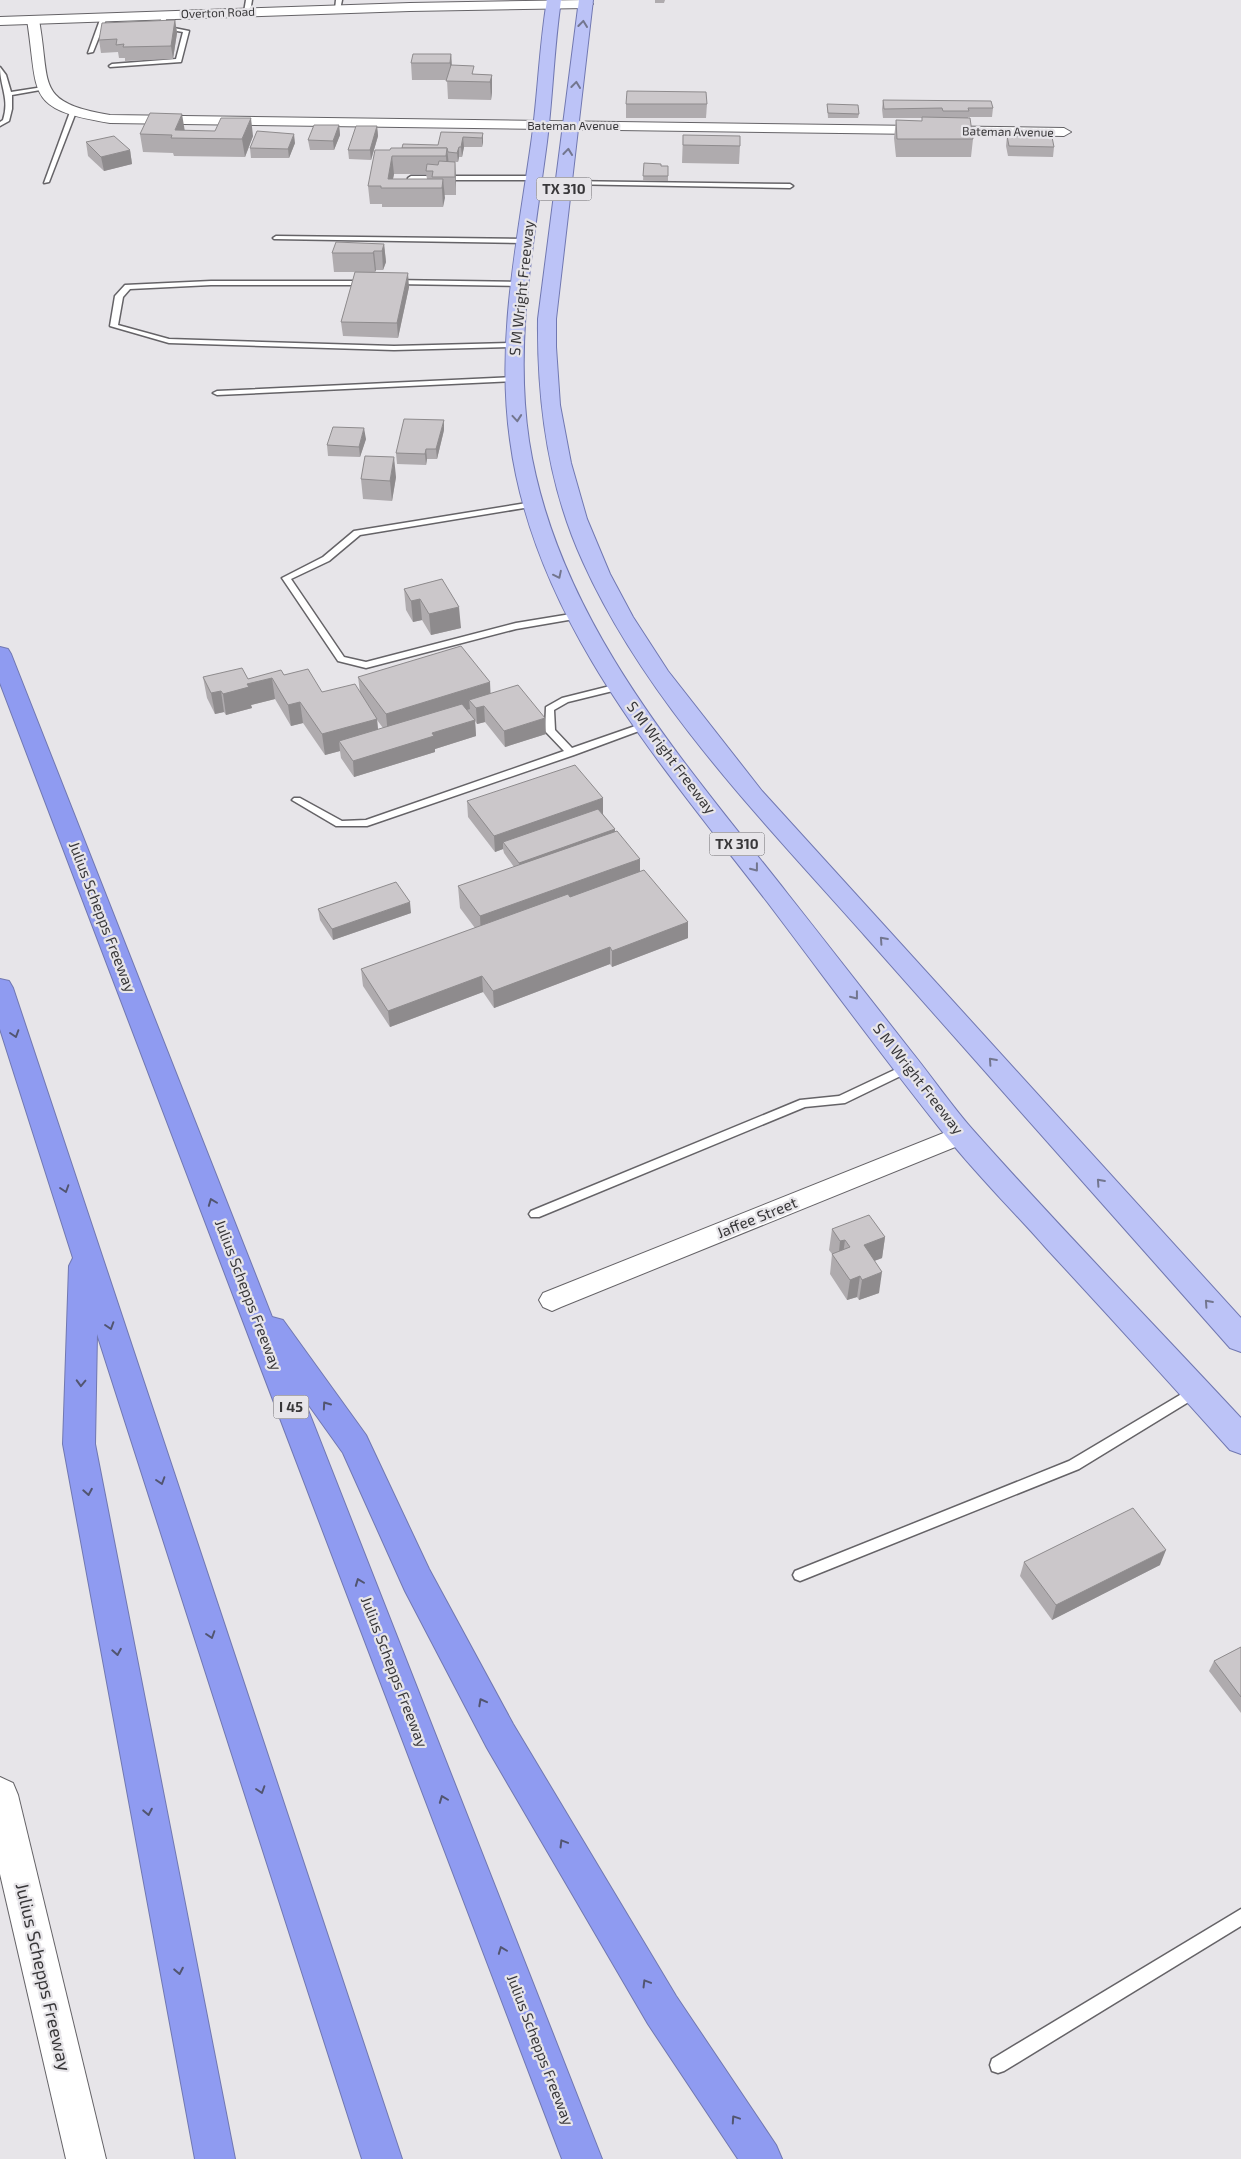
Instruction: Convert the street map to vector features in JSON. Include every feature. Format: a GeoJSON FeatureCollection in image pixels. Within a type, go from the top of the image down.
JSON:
{"type":"FeatureCollection","features":[{"type":"Feature","properties":{"kind":"highway","name":"Julius Schepps Freeway"},"geometry":{"type":"LineString","coordinates":[[0,654],[582,2159]]}},
{"type":"Feature","properties":{"kind":"highway"},"geometry":{"type":"LineString","coordinates":[[0,988],[382,2159]]}},
{"type":"Feature","properties":{"kind":"highway"},"geometry":{"type":"LineString","coordinates":[[84,1247],[79,1444],[215,2159]]}},
{"type":"Feature","properties":{"kind":"highway"},"geometry":{"type":"LineString","coordinates":[[248,1296],[355,1445],[417,1580],[500,1736],[662,2010],[762,2159]]}},
{"type":"Feature","properties":{"kind":"main road","name":"S M Wright Freeway"},"geometry":{"type":"LineString","coordinates":[[553,2],[542,126],[519,284],[514,346],[514,379],[519,432],[533,504],[554,567],[578,616],[618,687],[644,726],[961,1135],[1241,1440]]}},
{"type":"Feature","properties":{"kind":"main road","name":"Overton Road"},"geometry":{"type":"LineString","coordinates":[[0,21],[164,15],[248,6],[586,2]]}},
{"type":"Feature","properties":{"kind":"main road","name":"S M Wright Freeway"},"geometry":{"type":"LineString","coordinates":[[586,2],[547,320],[546,356],[552,415],[572,502],[586,545],[617,607],[648,658],[754,796],[1241,1339]]}},
{"type":"Feature","properties":{"kind":"main road","name":"Julius Schepps Freeway"},"geometry":{"type":"LineString","coordinates":[[0,1795],[86,2159]]}},
{"type":"Feature","properties":{"kind":"street"},"geometry":{"type":"LineString","coordinates":[[33,20],[38,43],[43,89],[53,103],[77,114]]}},
{"type":"Feature","properties":{"kind":"street","name":"Bateman Avenue"},"geometry":{"type":"LineString","coordinates":[[77,114],[133,120],[1064,132]]}},
{"type":"Feature","properties":{"kind":"street","name":"Jaffee Street"},"geometry":{"type":"LineString","coordinates":[[552,1300],[961,1135]]}},
{"type":"Feature","properties":{"kind":"lane"},"geometry":{"type":"LineString","coordinates":[[112,66],[180,61],[186,31],[167,28],[162,24],[164,15]]}},
{"type":"Feature","properties":{"kind":"lane"},"geometry":{"type":"LineString","coordinates":[[90,52],[95,37],[103,26],[104,17]]}},
{"type":"Feature","properties":{"kind":"lane"},"geometry":{"type":"LineString","coordinates":[[0,69],[5,76],[10,110],[6,121],[0,124]]}},
{"type":"Feature","properties":{"kind":"lane"},"geometry":{"type":"LineString","coordinates":[[8,94],[43,89]]}},
{"type":"Feature","properties":{"kind":"lane"},"geometry":{"type":"LineString","coordinates":[[46,182],[77,114]]}},
{"type":"Feature","properties":{"kind":"lane"},"geometry":{"type":"LineString","coordinates":[[409,192],[411,178],[534,178]]}},
{"type":"Feature","properties":{"kind":"lane"},"geometry":{"type":"LineString","coordinates":[[564,183],[790,186]]}},
{"type":"Feature","properties":{"kind":"lane"},"geometry":{"type":"LineString","coordinates":[[276,238],[525,241]]}},
{"type":"Feature","properties":{"kind":"lane"},"geometry":{"type":"LineString","coordinates":[[377,282],[128,287],[119,296],[114,326],[169,341],[394,348],[514,346]]}},
{"type":"Feature","properties":{"kind":"lane"},"geometry":{"type":"LineString","coordinates":[[386,282],[519,284]]}},
{"type":"Feature","properties":{"kind":"lane"},"geometry":{"type":"LineString","coordinates":[[216,393],[514,379]]}},
{"type":"Feature","properties":{"kind":"lane"},"geometry":{"type":"LineString","coordinates":[[533,504],[357,533],[326,559],[286,578],[341,659],[366,665],[516,626],[578,616]]}},
{"type":"Feature","properties":{"kind":"lane"},"geometry":{"type":"LineString","coordinates":[[571,753],[550,730],[549,709],[565,700],[618,687]]}},
{"type":"Feature","properties":{"kind":"lane"},"geometry":{"type":"LineString","coordinates":[[297,800],[340,824],[367,823],[644,726]]}},
{"type":"Feature","properties":{"kind":"lane"},"geometry":{"type":"LineString","coordinates":[[536,1214],[804,1103],[841,1100],[910,1067]]}},
{"type":"Feature","properties":{"kind":"lane"},"geometry":{"type":"LineString","coordinates":[[800,1575],[1074,1466],[1197,1390]]}},
{"type":"Feature","properties":{"kind":"lane"},"geometry":{"type":"LineString","coordinates":[[998,2065],[1241,1917]]}},
{"type":"Feature","properties":{"kind":"building"},"geometry":{"type":"Polygon","coordinates":[[[175,20],[171,46],[123,47],[124,44],[116,45],[117,39],[99,40],[102,23],[175,20]]]}},
{"type":"Feature","properties":{"kind":"building"},"geometry":{"type":"Polygon","coordinates":[[[413,54],[451,54],[450,63],[411,63],[413,54]]]}},
{"type":"Feature","properties":{"kind":"building"},"geometry":{"type":"Polygon","coordinates":[[[451,65],[474,66],[472,74],[492,75],[490,82],[446,81],[451,65]]]}},
{"type":"Feature","properties":{"kind":"building"},"geometry":{"type":"Polygon","coordinates":[[[627,91],[706,92],[707,104],[626,104],[627,91]]]}},
{"type":"Feature","properties":{"kind":"building"},"geometry":{"type":"Polygon","coordinates":[[[883,100],[991,101],[993,108],[968,108],[969,111],[943,111],[942,108],[884,109],[883,100]]]}},
{"type":"Feature","properties":{"kind":"building"},"geometry":{"type":"Polygon","coordinates":[[[827,104],[858,105],[859,114],[828,113],[827,104]]]}},
{"type":"Feature","properties":{"kind":"building"},"geometry":{"type":"Polygon","coordinates":[[[150,113],[182,114],[175,130],[215,131],[221,118],[251,118],[242,139],[171,138],[172,135],[140,134],[150,113]]]}},
{"type":"Feature","properties":{"kind":"building"},"geometry":{"type":"Polygon","coordinates":[[[922,117],[970,118],[973,139],[897,139],[896,120],[922,121],[922,117]]]}},
{"type":"Feature","properties":{"kind":"building"},"geometry":{"type":"Polygon","coordinates":[[[314,125],[339,125],[333,141],[308,140],[314,125]]]}},
{"type":"Feature","properties":{"kind":"building"},"geometry":{"type":"Polygon","coordinates":[[[356,126],[377,126],[370,150],[348,150],[356,126]]]}},
{"type":"Feature","properties":{"kind":"building"},"geometry":{"type":"Polygon","coordinates":[[[257,131],[294,134],[288,149],[250,148],[257,131]]]}},
{"type":"Feature","properties":{"kind":"building"},"geometry":{"type":"Polygon","coordinates":[[[441,132],[483,133],[482,138],[463,137],[461,147],[459,147],[457,153],[448,152],[447,148],[402,148],[403,144],[438,145],[441,132]]]}},
{"type":"Feature","properties":{"kind":"building"},"geometry":{"type":"Polygon","coordinates":[[[683,135],[740,136],[740,146],[683,145],[683,135]]]}},
{"type":"Feature","properties":{"kind":"building"},"geometry":{"type":"Polygon","coordinates":[[[114,136],[130,150],[101,157],[86,142],[114,136]]]}},
{"type":"Feature","properties":{"kind":"building"},"geometry":{"type":"Polygon","coordinates":[[[1007,136],[1052,137],[1054,147],[1009,146],[1007,136]]]}},
{"type":"Feature","properties":{"kind":"building"},"geometry":{"type":"Polygon","coordinates":[[[391,148],[447,148],[446,156],[392,156],[388,179],[443,179],[442,188],[381,188],[381,186],[368,186],[375,150],[390,150],[391,148]]]}},
{"type":"Feature","properties":{"kind":"building"},"geometry":{"type":"Polygon","coordinates":[[[439,161],[455,162],[455,177],[432,177],[433,171],[426,171],[427,164],[438,165],[439,161]]]}},
{"type":"Feature","properties":{"kind":"building"},"geometry":{"type":"Polygon","coordinates":[[[644,163],[668,166],[668,176],[643,176],[644,163]]]}},
{"type":"Feature","properties":{"kind":"building"},"geometry":{"type":"Polygon","coordinates":[[[336,242],[384,244],[382,251],[374,251],[373,253],[332,253],[336,242]]]}},
{"type":"Feature","properties":{"kind":"building"},"geometry":{"type":"Polygon","coordinates":[[[355,272],[408,273],[397,323],[341,322],[355,272]]]}},
{"type":"Feature","properties":{"kind":"building"},"geometry":{"type":"Polygon","coordinates":[[[404,419],[444,420],[436,449],[426,449],[425,454],[396,453],[404,419]]]}},
{"type":"Feature","properties":{"kind":"building"},"geometry":{"type":"Polygon","coordinates":[[[333,427],[364,428],[359,447],[327,445],[333,427]]]}},
{"type":"Feature","properties":{"kind":"building"},"geometry":{"type":"Polygon","coordinates":[[[365,456],[394,457],[390,481],[361,479],[365,456]]]}},
{"type":"Feature","properties":{"kind":"building"},"geometry":{"type":"Polygon","coordinates":[[[442,579],[459,607],[429,614],[420,599],[411,601],[404,589],[442,579]]]}},
{"type":"Feature","properties":{"kind":"building"},"geometry":{"type":"Polygon","coordinates":[[[461,646],[490,682],[386,714],[358,677],[461,646]]]}},
{"type":"Feature","properties":{"kind":"building"},"geometry":{"type":"Polygon","coordinates":[[[242,668],[248,679],[281,670],[284,675],[308,669],[322,692],[355,684],[377,719],[322,734],[300,702],[288,705],[272,678],[247,684],[249,687],[223,694],[221,691],[211,693],[203,677],[242,668]]]}},
{"type":"Feature","properties":{"kind":"building"},"geometry":{"type":"Polygon","coordinates":[[[518,685],[545,718],[504,731],[484,706],[476,708],[469,700],[518,685]]]}},
{"type":"Feature","properties":{"kind":"building"},"geometry":{"type":"Polygon","coordinates":[[[462,704],[475,720],[432,733],[434,736],[353,761],[339,741],[462,704]]]}},
{"type":"Feature","properties":{"kind":"building"},"geometry":{"type":"Polygon","coordinates":[[[575,765],[603,798],[494,836],[467,801],[575,765]]]}},
{"type":"Feature","properties":{"kind":"building"},"geometry":{"type":"Polygon","coordinates":[[[598,809],[615,829],[519,863],[503,842],[598,809]]]}},
{"type":"Feature","properties":{"kind":"building"},"geometry":{"type":"Polygon","coordinates":[[[617,831],[640,859],[480,916],[458,886],[617,831]]]}},
{"type":"Feature","properties":{"kind":"building"},"geometry":{"type":"Polygon","coordinates":[[[644,870],[688,922],[612,951],[610,947],[493,991],[482,976],[388,1011],[361,969],[568,894],[570,897],[644,870]]]}},
{"type":"Feature","properties":{"kind":"building"},"geometry":{"type":"Polygon","coordinates":[[[396,882],[410,902],[332,929],[318,909],[396,882]]]}},
{"type":"Feature","properties":{"kind":"building"},"geometry":{"type":"Polygon","coordinates":[[[869,1215],[885,1237],[864,1245],[882,1272],[862,1280],[860,1276],[850,1280],[832,1254],[850,1247],[845,1240],[840,1241],[832,1229],[869,1215]]]}},
{"type":"Feature","properties":{"kind":"building"},"geometry":{"type":"Polygon","coordinates":[[[1133,1508],[1166,1550],[1056,1605],[1024,1562],[1133,1508]]]}},
{"type":"Feature","properties":{"kind":"building"},"geometry":{"type":"Polygon","coordinates":[[[1241,1647],[1241,1697],[1214,1661],[1241,1647]]]}}]}
